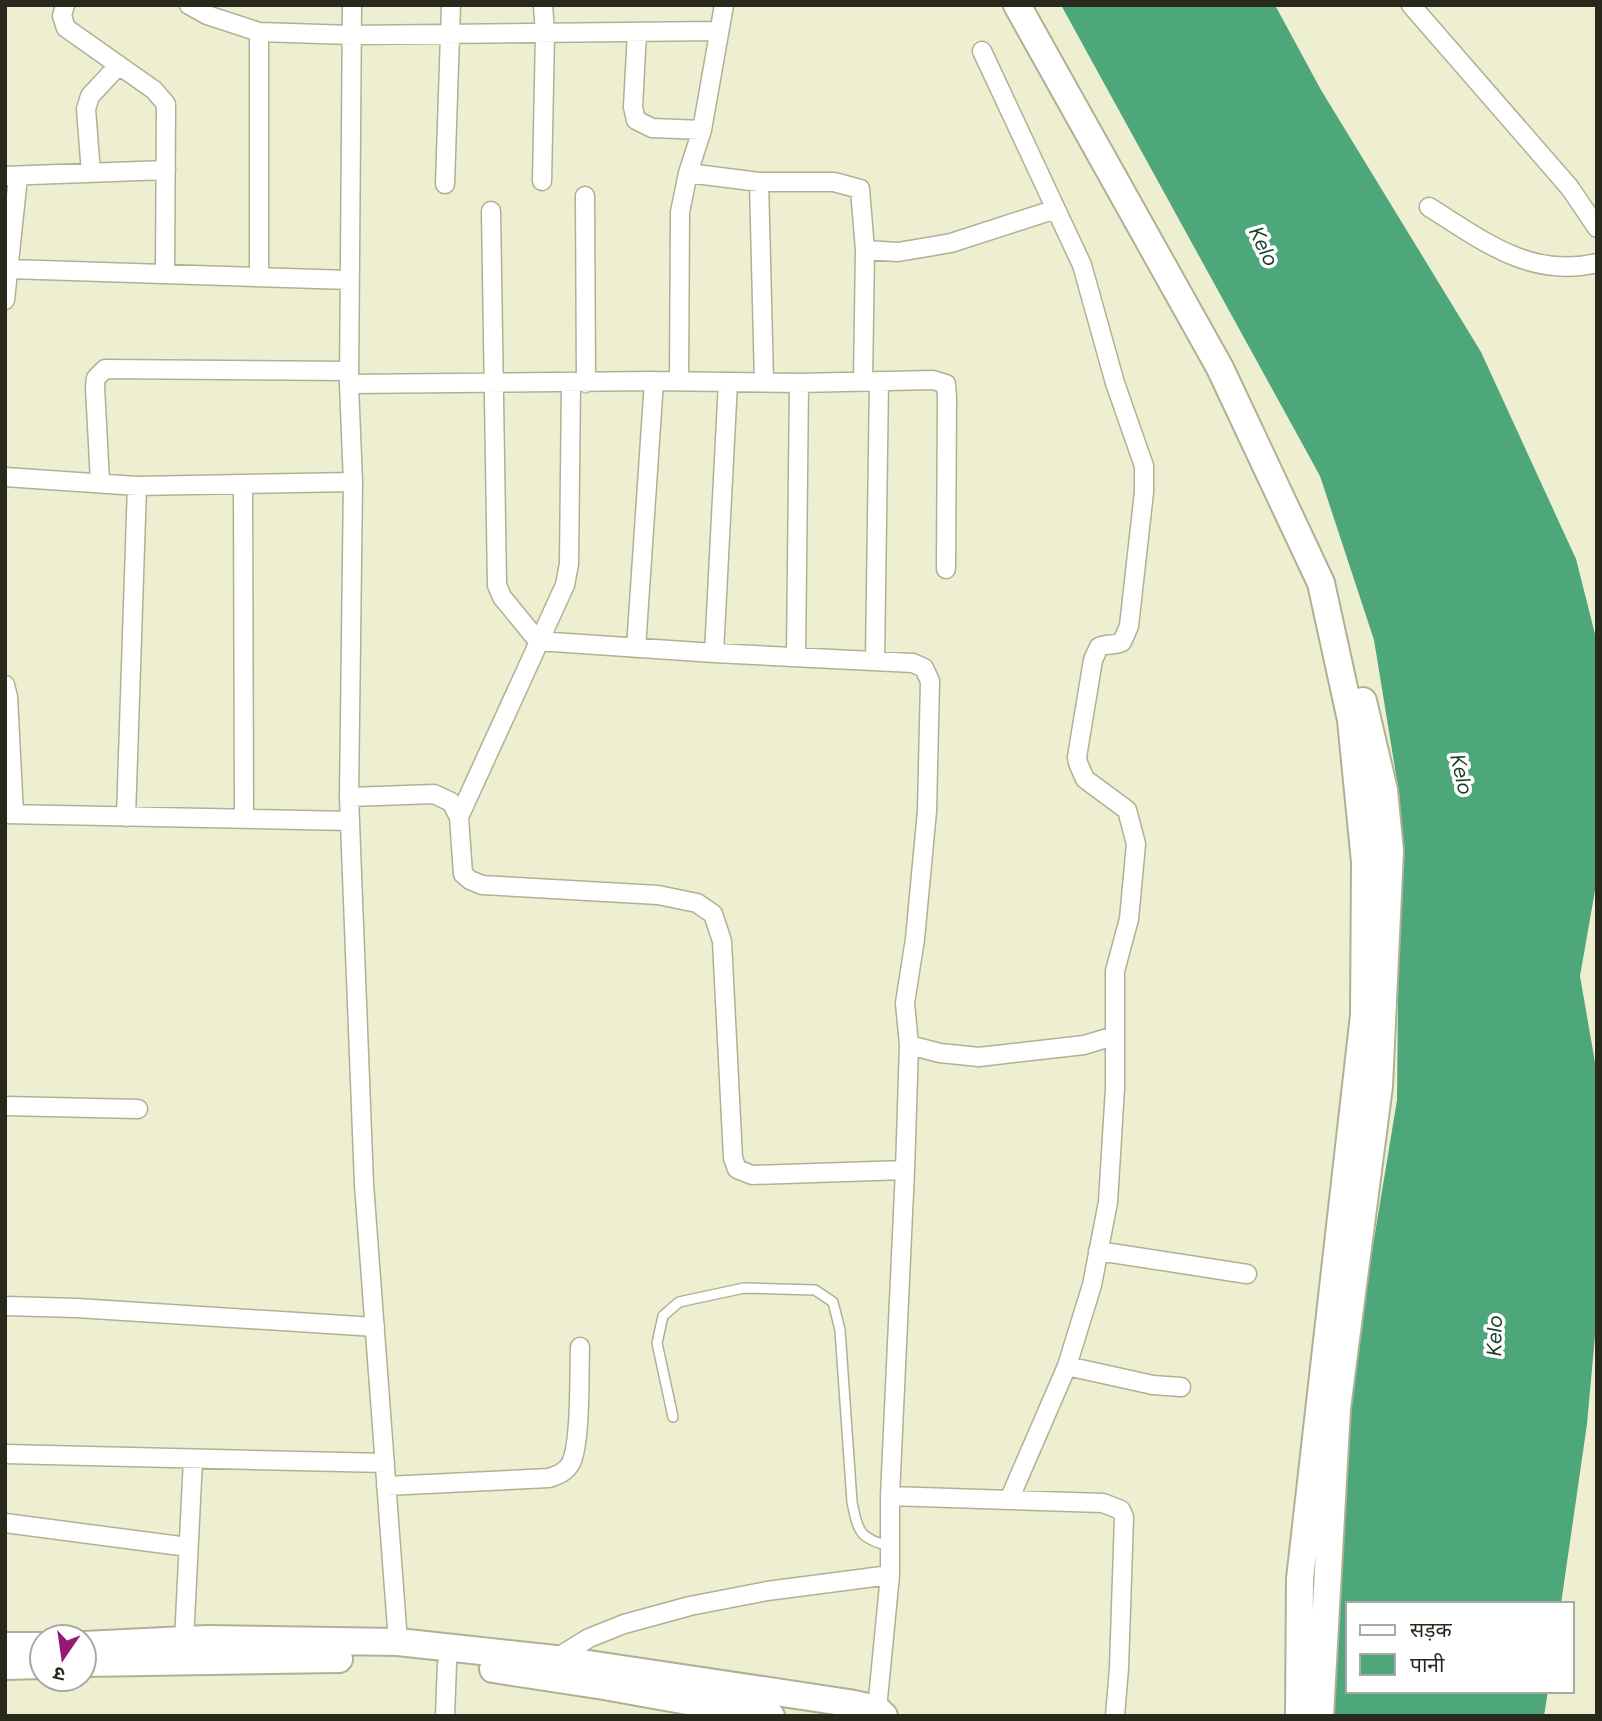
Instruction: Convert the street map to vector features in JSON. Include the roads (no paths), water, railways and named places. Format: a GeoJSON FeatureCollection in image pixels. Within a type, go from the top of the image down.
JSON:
{"type":"FeatureCollection","features":[{"type":"Feature","properties":{"kind":"street"},"geometry":{"type":"LineString","coordinates":[[65,5],[62,16],[66,27],[154,90],[166,104],[165,274]]}},
{"type":"Feature","properties":{"kind":"street"},"geometry":{"type":"LineString","coordinates":[[189,5],[207,15],[259,32],[351,35],[718,31]]}},
{"type":"Feature","properties":{"kind":"street"},"geometry":{"type":"LineString","coordinates":[[352,5],[349,378],[353,482],[349,797],[364,1184],[398,1643]]}},
{"type":"Feature","properties":{"kind":"street"},"geometry":{"type":"LineString","coordinates":[[445,184],[451,5]]}},
{"type":"Feature","properties":{"kind":"street"},"geometry":{"type":"LineString","coordinates":[[542,5],[545,33],[542,181]]}},
{"type":"Feature","properties":{"kind":"street"},"geometry":{"type":"LineString","coordinates":[[679,381],[680,212],[688,173],[702,130],[724,5]]}},
{"type":"Feature","properties":{"kind":"street"},"geometry":{"type":"LineString","coordinates":[[1017,5],[1220,368],[1321,583],[1351,720],[1365,862],[1364,1016],[1300,1579],[1299,1716]]}},
{"type":"Feature","properties":{"kind":"street"},"geometry":{"type":"LineString","coordinates":[[1037,5],[1323,548],[1334,576],[1384,790],[1390,851],[1379,1086],[1337,1408],[1320,1716]]}},
{"type":"Feature","properties":{"kind":"street"},"geometry":{"type":"LineString","coordinates":[[1411,5],[1570,188],[1597,228]]}},
{"type":"Feature","properties":{"kind":"street"},"geometry":{"type":"LineString","coordinates":[[259,32],[259,277]]}},
{"type":"Feature","properties":{"kind":"street"},"geometry":{"type":"LineString","coordinates":[[637,32],[633,107],[636,120],[645,127],[702,130]]}},
{"type":"Feature","properties":{"kind":"street"},"geometry":{"type":"LineString","coordinates":[[982,51],[1082,265],[1115,383],[1144,466],[1144,492],[1129,626],[1122,642],[1106,643],[1099,647],[1093,660],[1077,757],[1085,779],[1127,810],[1136,844],[1129,919],[1115,971],[1115,1088],[1108,1202],[1092,1285],[1067,1366],[1009,1500]]}},
{"type":"Feature","properties":{"kind":"street"},"geometry":{"type":"LineString","coordinates":[[92,173],[86,109],[90,96],[119,65]]}},
{"type":"Feature","properties":{"kind":"street"},"geometry":{"type":"LineString","coordinates":[[5,300],[10,269],[12,177],[166,170]]}},
{"type":"Feature","properties":{"kind":"street"},"geometry":{"type":"LineString","coordinates":[[688,173],[759,182],[834,181],[860,189],[871,381],[875,660]]}},
{"type":"Feature","properties":{"kind":"street"},"geometry":{"type":"LineString","coordinates":[[759,182],[764,383]]}},
{"type":"Feature","properties":{"kind":"street"},"geometry":{"type":"LineString","coordinates":[[459,817],[565,585],[569,564],[579,383],[585,196]]}},
{"type":"Feature","properties":{"kind":"street"},"geometry":{"type":"LineString","coordinates":[[1429,207],[1503,254],[1535,263],[1578,268],[1597,263]]}},
{"type":"Feature","properties":{"kind":"street"},"geometry":{"type":"LineString","coordinates":[[865,250],[898,253],[951,243],[1056,209]]}},
{"type":"Feature","properties":{"kind":"street"},"geometry":{"type":"LineString","coordinates":[[98,1644],[206,1639],[398,1643],[555,1658],[881,1712],[890,1575],[890,1496],[905,1170],[909,1045],[905,1003],[915,939],[926,811],[930,681],[924,668],[913,663],[538,641],[502,597],[497,585],[491,212]]}},
{"type":"Feature","properties":{"kind":"street"},"geometry":{"type":"LineString","coordinates":[[10,269],[350,280]]}},
{"type":"Feature","properties":{"kind":"street"},"geometry":{"type":"LineString","coordinates":[[100,482],[95,387],[96,379],[105,369],[494,383],[933,380],[946,384],[946,569]]}},
{"type":"Feature","properties":{"kind":"street"},"geometry":{"type":"LineString","coordinates":[[636,648],[653,381]]}},
{"type":"Feature","properties":{"kind":"street"},"geometry":{"type":"LineString","coordinates":[[714,653],[728,382]]}},
{"type":"Feature","properties":{"kind":"street"},"geometry":{"type":"LineString","coordinates":[[796,657],[799,383]]}},
{"type":"Feature","properties":{"kind":"street"},"geometry":{"type":"LineString","coordinates":[[5,477],[137,486],[353,482]]}},
{"type":"Feature","properties":{"kind":"street"},"geometry":{"type":"LineString","coordinates":[[243,484],[244,819]]}},
{"type":"Feature","properties":{"kind":"street"},"geometry":{"type":"LineString","coordinates":[[126,817],[137,486]]}},
{"type":"Feature","properties":{"kind":"street"},"geometry":{"type":"LineString","coordinates":[[5,685],[8,697],[10,814],[350,821]]}},
{"type":"Feature","properties":{"kind":"street"},"geometry":{"type":"LineString","coordinates":[[349,797],[433,794],[451,802],[459,817],[463,874],[482,885],[658,895],[697,903],[713,914],[722,941],[733,1158],[737,1169],[752,1175],[905,1170]]}},
{"type":"Feature","properties":{"kind":"street"},"geometry":{"type":"LineString","coordinates":[[909,1045],[940,1053],[979,1057],[1083,1045],[1114,1036]]}},
{"type":"Feature","properties":{"kind":"street"},"geometry":{"type":"LineString","coordinates":[[5,1106],[138,1110]]}},
{"type":"Feature","properties":{"kind":"street"},"geometry":{"type":"LineString","coordinates":[[1098,1251],[1247,1273]]}},
{"type":"Feature","properties":{"kind":"street"},"geometry":{"type":"LineString","coordinates":[[5,1306],[375,1326]]}},
{"type":"Feature","properties":{"kind":"street"},"geometry":{"type":"LineString","coordinates":[[386,1486],[549,1478],[563,1473],[571,1464],[575,1445],[580,1347]]}},
{"type":"Feature","properties":{"kind":"street"},"geometry":{"type":"LineString","coordinates":[[1067,1366],[1153,1385],[1181,1387]]}},
{"type":"Feature","properties":{"kind":"street"},"geometry":{"type":"LineString","coordinates":[[5,1454],[384,1463]]}},
{"type":"Feature","properties":{"kind":"street"},"geometry":{"type":"LineString","coordinates":[[184,1641],[193,1459]]}},
{"type":"Feature","properties":{"kind":"street"},"geometry":{"type":"LineString","coordinates":[[890,1496],[1103,1503],[1121,1510],[1124,1531],[1115,1716]]}},
{"type":"Feature","properties":{"kind":"street"},"geometry":{"type":"LineString","coordinates":[[5,1524],[188,1548]]}},
{"type":"Feature","properties":{"kind":"street"},"geometry":{"type":"LineString","coordinates":[[555,1658],[624,1624],[690,1606],[767,1591],[890,1575]]}},
{"type":"Feature","properties":{"kind":"street"},"geometry":{"type":"LineString","coordinates":[[5,1646],[28,1646]]}},
{"type":"Feature","properties":{"kind":"street"},"geometry":{"type":"LineString","coordinates":[[98,1663],[386,1659],[447,1662],[604,1686],[771,1716]]}},
{"type":"Feature","properties":{"kind":"street"},"geometry":{"type":"LineString","coordinates":[[445,1716],[447,1662]]}},
{"type":"Feature","properties":{"kind":"street"},"geometry":{"type":"LineString","coordinates":[[5,1666],[28,1665]]}},
{"type":"Feature","properties":{"kind":"lane"},"geometry":{"type":"LineString","coordinates":[[673,1417],[657,1343],[663,1316],[679,1302],[744,1288],[815,1290],[833,1302],[840,1330],[852,1502],[857,1528],[874,1542],[890,1546]]}},
{"type":"Feature","properties":{"kind":"water","name":"Kelo"},"geometry":{"type":"Polygon","coordinates":[[[1061,5],[1275,5],[1321,90],[1481,352],[1576,559],[1597,642],[1597,879],[1580,976],[1597,1074],[1597,1314],[1587,1424],[1561,1602],[1346,1602],[1346,1693],[1548,1693],[1544,1716],[1333,1716],[1333,1488],[1397,1100],[1400,799],[1374,640],[1320,476],[1061,5]]]}}]}
